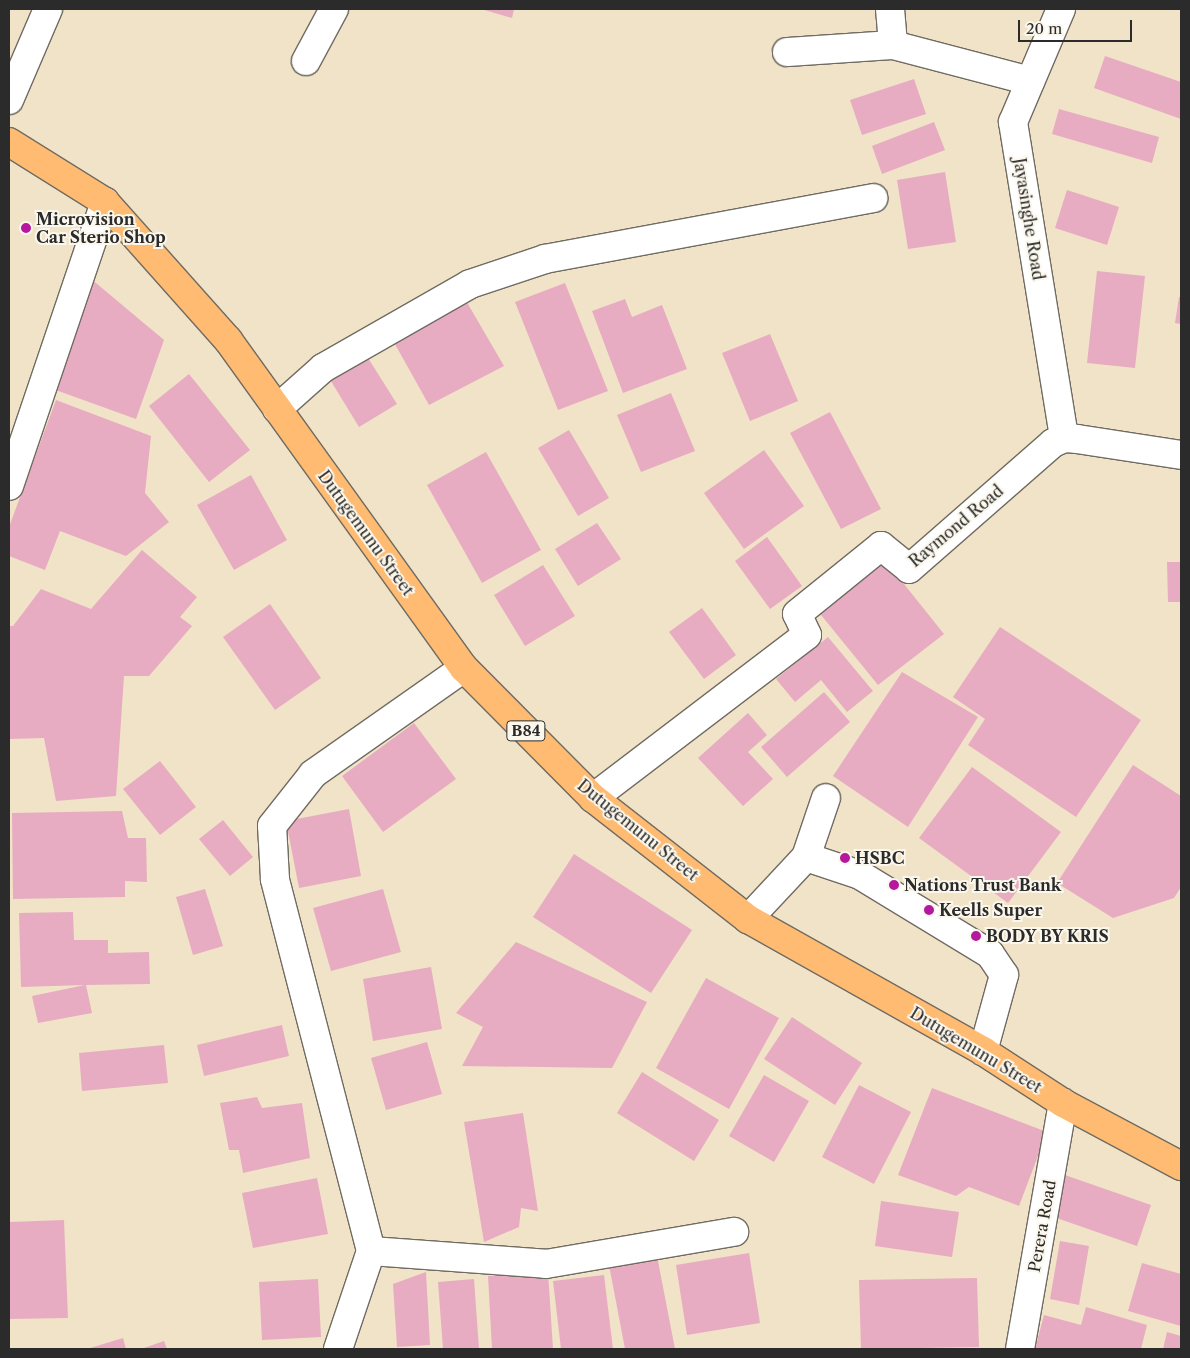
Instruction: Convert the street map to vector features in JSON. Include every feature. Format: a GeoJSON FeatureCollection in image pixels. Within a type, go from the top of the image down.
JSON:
{"type":"FeatureCollection","features":[{"type":"Feature","properties":{"kind":"main road","name":"Dutugemunu Street"},"geometry":{"type":"LineString","coordinates":[[9,142],[104,202],[228,340],[464,668],[593,798],[748,919],[983,1051],[1063,1103],[1181,1166]]}},
{"type":"Feature","properties":{"kind":"street"},"geometry":{"type":"LineString","coordinates":[[9,100],[48,9]]}},
{"type":"Feature","properties":{"kind":"street"},"geometry":{"type":"LineString","coordinates":[[306,61],[334,9]]}},
{"type":"Feature","properties":{"kind":"street"},"geometry":{"type":"LineString","coordinates":[[890,9],[893,45]]}},
{"type":"Feature","properties":{"kind":"street","name":"Jayasinghe Road"},"geometry":{"type":"LineString","coordinates":[[1062,9],[1013,122],[1064,438]]}},
{"type":"Feature","properties":{"kind":"street"},"geometry":{"type":"LineString","coordinates":[[787,52],[893,45],[1030,81]]}},
{"type":"Feature","properties":{"kind":"street"},"geometry":{"type":"LineString","coordinates":[[277,409],[323,368],[470,284],[544,259],[873,198]]}},
{"type":"Feature","properties":{"kind":"street"},"geometry":{"type":"LineString","coordinates":[[9,486],[104,202]]}},
{"type":"Feature","properties":{"kind":"street"},"geometry":{"type":"LineString","coordinates":[[1064,438],[1181,455]]}},
{"type":"Feature","properties":{"kind":"street","name":"Raymond Road"},"geometry":{"type":"LineString","coordinates":[[593,798],[807,635],[797,614],[881,546],[909,570],[1053,443],[1064,438]]}},
{"type":"Feature","properties":{"kind":"street"},"geometry":{"type":"LineString","coordinates":[[338,1349],[371,1251],[275,879],[272,826],[313,774],[464,668]]}},
{"type":"Feature","properties":{"kind":"street"},"geometry":{"type":"LineString","coordinates":[[748,919],[806,857],[826,798]]}},
{"type":"Feature","properties":{"kind":"street"},"geometry":{"type":"LineString","coordinates":[[806,857],[860,875],[990,954],[1004,975],[983,1051]]}},
{"type":"Feature","properties":{"kind":"street","name":"Perera Road"},"geometry":{"type":"LineString","coordinates":[[1020,1349],[1063,1103]]}},
{"type":"Feature","properties":{"kind":"street"},"geometry":{"type":"LineString","coordinates":[[371,1251],[546,1264],[734,1232]]}},
{"type":"Feature","properties":{"kind":"building"},"geometry":{"type":"Polygon","coordinates":[[[481,9],[514,9],[512,18],[481,9]]]}},
{"type":"Feature","properties":{"kind":"building"},"geometry":{"type":"Polygon","coordinates":[[[1105,56],[1181,82],[1181,119],[1094,88],[1105,56]]]}},
{"type":"Feature","properties":{"kind":"building"},"geometry":{"type":"Polygon","coordinates":[[[914,79],[926,114],[862,135],[850,100],[914,79]]]}},
{"type":"Feature","properties":{"kind":"building"},"geometry":{"type":"Polygon","coordinates":[[[1059,109],[1159,137],[1152,163],[1052,134],[1059,109]]]}},
{"type":"Feature","properties":{"kind":"building"},"geometry":{"type":"Polygon","coordinates":[[[934,122],[945,150],[882,174],[872,146],[934,122]]]}},
{"type":"Feature","properties":{"kind":"building"},"geometry":{"type":"Polygon","coordinates":[[[945,172],[956,242],[908,249],[897,180],[945,172]]]}},
{"type":"Feature","properties":{"kind":"building"},"geometry":{"type":"Polygon","coordinates":[[[1067,190],[1119,207],[1107,245],[1055,228],[1067,190]]]}},
{"type":"Feature","properties":{"kind":"building"},"geometry":{"type":"Polygon","coordinates":[[[1097,271],[1145,276],[1135,368],[1087,363],[1097,271]]]}},
{"type":"Feature","properties":{"kind":"building"},"geometry":{"type":"Polygon","coordinates":[[[90,278],[164,340],[136,419],[50,388],[90,278]]]}},
{"type":"Feature","properties":{"kind":"building"},"geometry":{"type":"Polygon","coordinates":[[[565,283],[608,391],[558,410],[515,302],[565,283]]]}},
{"type":"Feature","properties":{"kind":"building"},"geometry":{"type":"Polygon","coordinates":[[[1179,297],[1181,297],[1181,324],[1175,323],[1179,297]]]}},
{"type":"Feature","properties":{"kind":"building"},"geometry":{"type":"Polygon","coordinates":[[[465,299],[504,366],[429,405],[391,337],[465,299]]]}},
{"type":"Feature","properties":{"kind":"building"},"geometry":{"type":"Polygon","coordinates":[[[625,299],[632,317],[662,305],[687,369],[623,393],[592,311],[625,299]]]}},
{"type":"Feature","properties":{"kind":"building"},"geometry":{"type":"Polygon","coordinates":[[[770,334],[798,401],[750,421],[722,353],[770,334]]]}},
{"type":"Feature","properties":{"kind":"building"},"geometry":{"type":"Polygon","coordinates":[[[363,350],[397,404],[359,427],[326,373],[363,350]]]}},
{"type":"Feature","properties":{"kind":"building"},"geometry":{"type":"Polygon","coordinates":[[[189,374],[250,450],[209,482],[149,406],[189,374]]]}},
{"type":"Feature","properties":{"kind":"building"},"geometry":{"type":"Polygon","coordinates":[[[671,393],[695,451],[641,472],[617,415],[671,393]]]}},
{"type":"Feature","properties":{"kind":"building"},"geometry":{"type":"Polygon","coordinates":[[[56,400],[151,436],[145,493],[169,522],[126,556],[60,531],[45,570],[9,556],[9,527],[56,400]]]}},
{"type":"Feature","properties":{"kind":"building"},"geometry":{"type":"Polygon","coordinates":[[[830,412],[881,509],[841,529],[790,433],[830,412]]]}},
{"type":"Feature","properties":{"kind":"building"},"geometry":{"type":"Polygon","coordinates":[[[569,430],[609,498],[578,516],[538,448],[569,430]]]}},
{"type":"Feature","properties":{"kind":"building"},"geometry":{"type":"Polygon","coordinates":[[[764,450],[804,506],[744,549],[704,493],[764,450]]]}},
{"type":"Feature","properties":{"kind":"building"},"geometry":{"type":"Polygon","coordinates":[[[486,452],[541,550],[482,583],[427,485],[486,452]]]}},
{"type":"Feature","properties":{"kind":"building"},"geometry":{"type":"Polygon","coordinates":[[[251,475],[287,540],[234,570],[197,505],[251,475]]]}},
{"type":"Feature","properties":{"kind":"building"},"geometry":{"type":"Polygon","coordinates":[[[597,523],[621,559],[578,586],[555,549],[597,523]]]}},
{"type":"Feature","properties":{"kind":"building"},"geometry":{"type":"Polygon","coordinates":[[[767,537],[802,586],[770,609],[735,561],[767,537]]]}},
{"type":"Feature","properties":{"kind":"building"},"geometry":{"type":"Polygon","coordinates":[[[142,550],[197,597],[180,617],[192,626],[149,676],[124,676],[116,796],[56,801],[44,738],[9,739],[9,626],[13,626],[41,589],[91,609],[142,550]]]}},
{"type":"Feature","properties":{"kind":"building"},"geometry":{"type":"Polygon","coordinates":[[[884,559],[944,634],[878,685],[817,610],[884,559]]]}},
{"type":"Feature","properties":{"kind":"building"},"geometry":{"type":"Polygon","coordinates":[[[1167,562],[1181,562],[1181,602],[1168,602],[1167,562]]]}},
{"type":"Feature","properties":{"kind":"building"},"geometry":{"type":"Polygon","coordinates":[[[543,565],[575,616],[525,646],[494,595],[543,565]]]}},
{"type":"Feature","properties":{"kind":"building"},"geometry":{"type":"Polygon","coordinates":[[[270,604],[321,678],[275,710],[223,637],[270,604]]]}},
{"type":"Feature","properties":{"kind":"building"},"geometry":{"type":"Polygon","coordinates":[[[702,608],[736,655],[704,679],[669,632],[702,608]]]}},
{"type":"Feature","properties":{"kind":"building"},"geometry":{"type":"Polygon","coordinates":[[[1000,627],[1141,720],[1076,817],[968,745],[985,719],[953,697],[1000,627]]]}},
{"type":"Feature","properties":{"kind":"building"},"geometry":{"type":"Polygon","coordinates":[[[828,637],[873,691],[847,712],[821,680],[795,702],[776,679],[828,637]]]}},
{"type":"Feature","properties":{"kind":"building"},"geometry":{"type":"Polygon","coordinates":[[[902,672],[978,717],[908,827],[833,776],[902,672]]]}},
{"type":"Feature","properties":{"kind":"building"},"geometry":{"type":"Polygon","coordinates":[[[824,692],[850,722],[787,777],[761,747],[824,692]]]}},
{"type":"Feature","properties":{"kind":"building"},"geometry":{"type":"Polygon","coordinates":[[[748,713],[767,735],[748,752],[773,779],[743,806],[698,758],[748,713]]]}},
{"type":"Feature","properties":{"kind":"building"},"geometry":{"type":"Polygon","coordinates":[[[414,723],[456,779],[383,832],[342,776],[414,723]]]}},
{"type":"Feature","properties":{"kind":"building"},"geometry":{"type":"Polygon","coordinates":[[[160,761],[196,807],[160,835],[123,789],[160,761]]]}},
{"type":"Feature","properties":{"kind":"building"},"geometry":{"type":"Polygon","coordinates":[[[1133,765],[1181,796],[1181,887],[1174,898],[1113,918],[1057,883],[1133,765]]]}},
{"type":"Feature","properties":{"kind":"building"},"geometry":{"type":"Polygon","coordinates":[[[972,767],[1061,832],[1008,903],[919,838],[972,767]]]}},
{"type":"Feature","properties":{"kind":"building"},"geometry":{"type":"Polygon","coordinates":[[[349,809],[361,876],[299,888],[286,821],[349,809]]]}},
{"type":"Feature","properties":{"kind":"building"},"geometry":{"type":"Polygon","coordinates":[[[122,811],[128,838],[146,838],[147,882],[125,881],[125,897],[13,899],[12,813],[122,811]]]}},
{"type":"Feature","properties":{"kind":"building"},"geometry":{"type":"Polygon","coordinates":[[[223,820],[253,857],[230,876],[199,839],[223,820]]]}},
{"type":"Feature","properties":{"kind":"building"},"geometry":{"type":"Polygon","coordinates":[[[574,854],[692,930],[651,993],[533,917],[574,854]]]}},
{"type":"Feature","properties":{"kind":"building"},"geometry":{"type":"Polygon","coordinates":[[[205,889],[223,946],[193,955],[176,897],[205,889]]]}},
{"type":"Feature","properties":{"kind":"building"},"geometry":{"type":"Polygon","coordinates":[[[383,889],[401,952],[331,971],[313,908],[383,889]]]}},
{"type":"Feature","properties":{"kind":"building"},"geometry":{"type":"Polygon","coordinates":[[[73,912],[74,940],[108,940],[108,953],[149,952],[150,984],[86,985],[92,1013],[38,1023],[32,996],[85,985],[21,987],[19,913],[73,912]]]}},
{"type":"Feature","properties":{"kind":"building"},"geometry":{"type":"Polygon","coordinates":[[[516,942],[647,1002],[612,1068],[462,1066],[483,1027],[456,1013],[516,942]]]}},
{"type":"Feature","properties":{"kind":"building"},"geometry":{"type":"Polygon","coordinates":[[[431,967],[442,1029],[373,1041],[363,979],[431,967]]]}},
{"type":"Feature","properties":{"kind":"building"},"geometry":{"type":"Polygon","coordinates":[[[706,978],[779,1018],[729,1109],[656,1068],[706,978]]]}},
{"type":"Feature","properties":{"kind":"building"},"geometry":{"type":"Polygon","coordinates":[[[792,1017],[862,1063],[835,1105],[764,1059],[792,1017]]]}},
{"type":"Feature","properties":{"kind":"building"},"geometry":{"type":"Polygon","coordinates":[[[282,1025],[289,1056],[204,1076],[197,1045],[282,1025]]]}},
{"type":"Feature","properties":{"kind":"building"},"geometry":{"type":"Polygon","coordinates":[[[427,1042],[442,1094],[386,1110],[371,1058],[427,1042]]]}},
{"type":"Feature","properties":{"kind":"building"},"geometry":{"type":"Polygon","coordinates":[[[164,1045],[168,1083],[82,1091],[79,1053],[164,1045]]]}},
{"type":"Feature","properties":{"kind":"building"},"geometry":{"type":"Polygon","coordinates":[[[642,1072],[719,1120],[694,1161],[617,1113],[642,1072]]]}},
{"type":"Feature","properties":{"kind":"building"},"geometry":{"type":"Polygon","coordinates":[[[764,1075],[809,1101],[774,1162],[729,1136],[764,1075]]]}},
{"type":"Feature","properties":{"kind":"building"},"geometry":{"type":"Polygon","coordinates":[[[859,1085],[911,1112],[874,1184],[822,1157],[859,1085]]]}},
{"type":"Feature","properties":{"kind":"building"},"geometry":{"type":"Polygon","coordinates":[[[932,1088],[1047,1132],[1019,1206],[969,1187],[956,1196],[898,1175],[932,1088]]]}},
{"type":"Feature","properties":{"kind":"building"},"geometry":{"type":"Polygon","coordinates":[[[257,1097],[262,1108],[302,1103],[310,1158],[243,1173],[239,1150],[229,1150],[220,1103],[257,1097]]]}},
{"type":"Feature","properties":{"kind":"building"},"geometry":{"type":"Polygon","coordinates":[[[523,1113],[538,1211],[521,1208],[519,1227],[484,1242],[464,1122],[523,1113]]]}},
{"type":"Feature","properties":{"kind":"building"},"geometry":{"type":"Polygon","coordinates":[[[1062,1174],[1151,1205],[1137,1246],[1048,1215],[1062,1174]]]}},
{"type":"Feature","properties":{"kind":"building"},"geometry":{"type":"Polygon","coordinates":[[[317,1178],[328,1234],[253,1248],[242,1193],[317,1178]]]}},
{"type":"Feature","properties":{"kind":"building"},"geometry":{"type":"Polygon","coordinates":[[[881,1201],[959,1212],[952,1257],[875,1246],[881,1201]]]}},
{"type":"Feature","properties":{"kind":"building"},"geometry":{"type":"Polygon","coordinates":[[[64,1220],[68,1318],[9,1319],[9,1222],[64,1220]]]}},
{"type":"Feature","properties":{"kind":"building"},"geometry":{"type":"Polygon","coordinates":[[[1060,1241],[1089,1246],[1079,1305],[1050,1299],[1060,1241]]]}},
{"type":"Feature","properties":{"kind":"building"},"geometry":{"type":"Polygon","coordinates":[[[749,1253],[760,1323],[687,1335],[676,1265],[749,1253]]]}},
{"type":"Feature","properties":{"kind":"building"},"geometry":{"type":"Polygon","coordinates":[[[657,1256],[675,1349],[625,1349],[609,1265],[657,1256]]]}},
{"type":"Feature","properties":{"kind":"building"},"geometry":{"type":"Polygon","coordinates":[[[1142,1263],[1181,1274],[1181,1326],[1128,1311],[1142,1263]]]}},
{"type":"Feature","properties":{"kind":"building"},"geometry":{"type":"Polygon","coordinates":[[[426,1272],[430,1345],[397,1347],[393,1284],[426,1272]]]}},
{"type":"Feature","properties":{"kind":"building"},"geometry":{"type":"Polygon","coordinates":[[[548,1272],[553,1349],[492,1349],[488,1276],[548,1272]]]}},
{"type":"Feature","properties":{"kind":"building"},"geometry":{"type":"Polygon","coordinates":[[[604,1275],[613,1349],[561,1349],[553,1281],[604,1275]]]}},
{"type":"Feature","properties":{"kind":"building"},"geometry":{"type":"Polygon","coordinates":[[[977,1278],[979,1347],[861,1349],[859,1280],[977,1278]]]}},
{"type":"Feature","properties":{"kind":"building"},"geometry":{"type":"Polygon","coordinates":[[[318,1279],[321,1337],[262,1340],[259,1282],[318,1279]]]}},
{"type":"Feature","properties":{"kind":"building"},"geometry":{"type":"Polygon","coordinates":[[[474,1279],[479,1349],[443,1349],[438,1282],[474,1279]]]}},
{"type":"Feature","properties":{"kind":"building"},"geometry":{"type":"Polygon","coordinates":[[[1086,1307],[1147,1325],[1141,1349],[1035,1349],[1044,1315],[1081,1325],[1086,1307]]]}},
{"type":"Feature","properties":{"kind":"building"},"geometry":{"type":"Polygon","coordinates":[[[1167,1332],[1181,1336],[1181,1349],[1163,1349],[1167,1332]]]}},
{"type":"Feature","properties":{"kind":"building"},"geometry":{"type":"Polygon","coordinates":[[[123,1338],[126,1349],[87,1349],[123,1338]]]}},
{"type":"Feature","properties":{"kind":"building"},"geometry":{"type":"Polygon","coordinates":[[[164,1341],[167,1349],[141,1349],[164,1341]]]}},
{"type":"Feature","properties":{"kind":"place","name":"Microvision Car Sterio Shop"},"geometry":{"type":"Point","coordinates":[26,228]}},
{"type":"Feature","properties":{"kind":"place","name":"HSBC"},"geometry":{"type":"Point","coordinates":[845,858]}},
{"type":"Feature","properties":{"kind":"place","name":"Nations Trust Bank"},"geometry":{"type":"Point","coordinates":[894,885]}},
{"type":"Feature","properties":{"kind":"place","name":"Keells Super"},"geometry":{"type":"Point","coordinates":[929,910]}},
{"type":"Feature","properties":{"kind":"place","name":"BODY BY KRIS"},"geometry":{"type":"Point","coordinates":[976,936]}}]}
